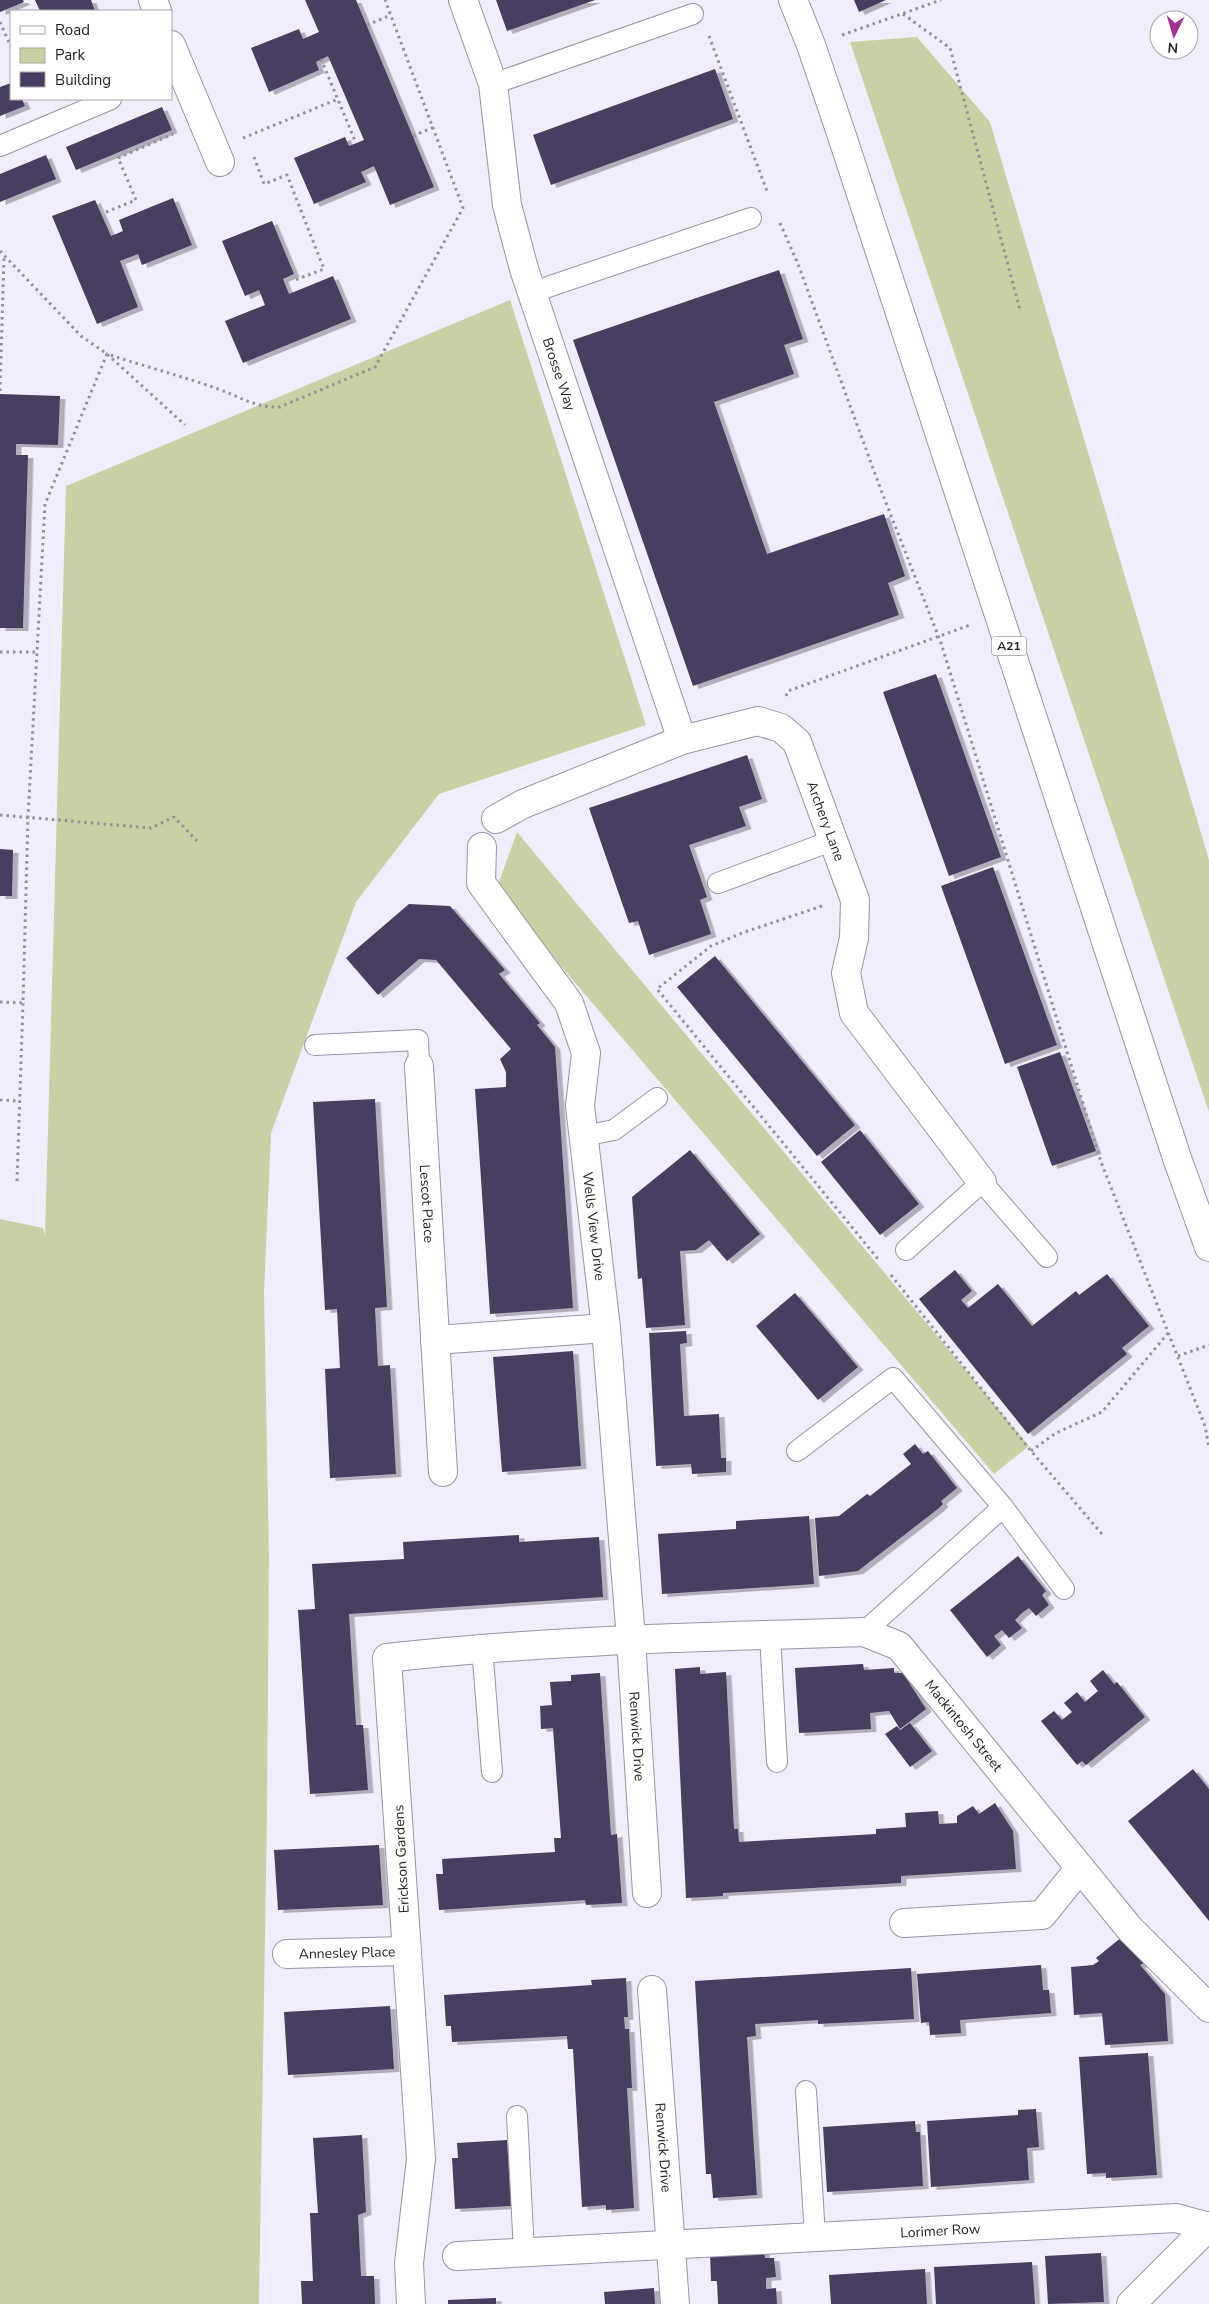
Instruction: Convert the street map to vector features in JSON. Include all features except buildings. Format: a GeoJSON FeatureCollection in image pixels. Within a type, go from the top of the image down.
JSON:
{"type":"FeatureCollection","features":[{"type":"Feature","properties":{"kind":"street","name":"Brosse Way"},"geometry":{"type":"LineString","coordinates":[[463,0],[492,84],[507,205],[533,292],[682,740]]}},
{"type":"Feature","properties":{"kind":"street","name":"A21"},"geometry":{"type":"LineString","coordinates":[[793,0],[811,46],[1171,1140],[1209,1247]]}},
{"type":"Feature","properties":{"kind":"street"},"geometry":{"type":"LineString","coordinates":[[174,62],[220,162]]}},
{"type":"Feature","properties":{"kind":"street","name":"Archery Lane"},"geometry":{"type":"LineString","coordinates":[[496,819],[523,804],[682,740],[758,721],[781,728],[797,742],[854,896],[854,938],[846,973],[854,1013],[982,1182]]}},
{"type":"Feature","properties":{"kind":"street","name":"Wells View Drive"},"geometry":{"type":"LineString","coordinates":[[482,847],[481,883],[569,1003],[586,1053],[580,1106],[606,1328],[631,1638]]}},
{"type":"Feature","properties":{"kind":"street","name":"Lescot Place"},"geometry":{"type":"LineString","coordinates":[[419,1066],[443,1472]]}},
{"type":"Feature","properties":{"kind":"street"},"geometry":{"type":"LineString","coordinates":[[435,1340],[606,1328]]}},
{"type":"Feature","properties":{"kind":"street","name":"Mackintosh Street"},"geometry":{"type":"LineString","coordinates":[[631,1638],[864,1632],[899,1646],[1130,1929],[1209,2008]]}},
{"type":"Feature","properties":{"kind":"street","name":"Erickson Gardens"},"geometry":{"type":"LineString","coordinates":[[411,2304],[409,2263],[421,2159],[387,1658],[482,1647],[631,1638]]}},
{"type":"Feature","properties":{"kind":"street","name":"Renwick Drive"},"geometry":{"type":"LineString","coordinates":[[631,1638],[647,1893]]}},
{"type":"Feature","properties":{"kind":"street"},"geometry":{"type":"LineString","coordinates":[[904,1923],[1042,1915],[1080,1868]]}},
{"type":"Feature","properties":{"kind":"street","name":"Annesley Place"},"geometry":{"type":"LineString","coordinates":[[287,1954],[406,1951]]}},
{"type":"Feature","properties":{"kind":"street","name":"Renwick Drive"},"geometry":{"type":"LineString","coordinates":[[652,1990],[675,2304]]}},
{"type":"Feature","properties":{"kind":"street","name":"Lorimer Row"},"geometry":{"type":"LineString","coordinates":[[456,2256],[1176,2218],[1209,2226]]}},
{"type":"Feature","properties":{"kind":"street"},"geometry":{"type":"LineString","coordinates":[[1131,2304],[1209,2226]]}},
{"type":"Feature","properties":{"kind":"lane"},"geometry":{"type":"LineString","coordinates":[[492,84],[699,21]]}},
{"type":"Feature","properties":{"kind":"lane"},"geometry":{"type":"LineString","coordinates":[[0,146],[109,100]]}},
{"type":"Feature","properties":{"kind":"lane"},"geometry":{"type":"LineString","coordinates":[[533,292],[751,218]]}},
{"type":"Feature","properties":{"kind":"lane"},"geometry":{"type":"LineString","coordinates":[[718,883],[834,840]]}},
{"type":"Feature","properties":{"kind":"lane"},"geometry":{"type":"LineString","coordinates":[[314,1045],[418,1040],[419,1066]]}},
{"type":"Feature","properties":{"kind":"lane"},"geometry":{"type":"LineString","coordinates":[[583,1136],[614,1130],[657,1098]]}},
{"type":"Feature","properties":{"kind":"lane"},"geometry":{"type":"LineString","coordinates":[[906,1250],[982,1182],[1047,1257]]}},
{"type":"Feature","properties":{"kind":"lane"},"geometry":{"type":"LineString","coordinates":[[797,1450],[893,1378],[1003,1507],[1064,1589]]}},
{"type":"Feature","properties":{"kind":"lane"},"geometry":{"type":"LineString","coordinates":[[864,1632],[1003,1507]]}},
{"type":"Feature","properties":{"kind":"lane"},"geometry":{"type":"LineString","coordinates":[[770,1635],[777,1762]]}},
{"type":"Feature","properties":{"kind":"lane"},"geometry":{"type":"LineString","coordinates":[[482,1647],[492,1772]]}},
{"type":"Feature","properties":{"kind":"lane"},"geometry":{"type":"LineString","coordinates":[[806,2091],[815,2236]]}},
{"type":"Feature","properties":{"kind":"lane"},"geometry":{"type":"LineString","coordinates":[[517,2116],[524,2252]]}},
{"type":"Feature","properties":{"kind":"path"},"geometry":{"type":"LineString","coordinates":[[106,354],[219,389],[266,408],[280,407],[375,367],[463,208],[385,0]]}},
{"type":"Feature","properties":{"kind":"path"},"geometry":{"type":"LineString","coordinates":[[811,46],[941,0]]}},
{"type":"Feature","properties":{"kind":"path"},"geometry":{"type":"LineString","coordinates":[[903,14],[950,48],[1020,310]]}},
{"type":"Feature","properties":{"kind":"path"},"geometry":{"type":"LineString","coordinates":[[367,25],[391,15]]}},
{"type":"Feature","properties":{"kind":"path"},"geometry":{"type":"LineString","coordinates":[[699,21],[772,203]]}},
{"type":"Feature","properties":{"kind":"path"},"geometry":{"type":"LineString","coordinates":[[0,22],[10,44]]}},
{"type":"Feature","properties":{"kind":"path"},"geometry":{"type":"LineString","coordinates":[[321,59],[356,143]]}},
{"type":"Feature","properties":{"kind":"path"},"geometry":{"type":"LineString","coordinates":[[239,140],[338,99]]}},
{"type":"Feature","properties":{"kind":"path"},"geometry":{"type":"LineString","coordinates":[[413,136],[434,128]]}},
{"type":"Feature","properties":{"kind":"path"},"geometry":{"type":"LineString","coordinates":[[106,212],[136,200],[118,158],[181,131]]}},
{"type":"Feature","properties":{"kind":"path"},"geometry":{"type":"LineString","coordinates":[[246,137],[249,146]]}},
{"type":"Feature","properties":{"kind":"path"},"geometry":{"type":"LineString","coordinates":[[253,156],[264,184],[287,175],[324,269],[295,280]]}},
{"type":"Feature","properties":{"kind":"path"},"geometry":{"type":"LineString","coordinates":[[779,220],[798,264],[881,490],[938,636],[1101,1162],[1205,1426],[1209,1448]]}},
{"type":"Feature","properties":{"kind":"path"},"geometry":{"type":"LineString","coordinates":[[0,252],[81,336],[106,354],[185,425]]}},
{"type":"Feature","properties":{"kind":"path"},"geometry":{"type":"LineString","coordinates":[[0,392],[4,256]]}},
{"type":"Feature","properties":{"kind":"path"},"geometry":{"type":"LineString","coordinates":[[17,1181],[28,817],[45,504],[106,354]]}},
{"type":"Feature","properties":{"kind":"path"},"geometry":{"type":"LineString","coordinates":[[771,725],[788,691],[999,614]]}},
{"type":"Feature","properties":{"kind":"path"},"geometry":{"type":"LineString","coordinates":[[0,652],[37,652]]}},
{"type":"Feature","properties":{"kind":"path"},"geometry":{"type":"LineString","coordinates":[[0,815],[151,828],[174,817],[199,843]]}},
{"type":"Feature","properties":{"kind":"path"},"geometry":{"type":"LineString","coordinates":[[854,896],[742,933],[711,946],[656,989],[883,1265]]}},
{"type":"Feature","properties":{"kind":"path"},"geometry":{"type":"LineString","coordinates":[[0,1002],[23,1003]]}},
{"type":"Feature","properties":{"kind":"path"},"geometry":{"type":"LineString","coordinates":[[0,1100],[20,1101]]}},
{"type":"Feature","properties":{"kind":"path"},"geometry":{"type":"LineString","coordinates":[[889,1273],[1031,1451],[1102,1534]]}},
{"type":"Feature","properties":{"kind":"path"},"geometry":{"type":"LineString","coordinates":[[1031,1451],[1056,1433],[1102,1412],[1169,1332]]}},
{"type":"Feature","properties":{"kind":"path"},"geometry":{"type":"LineString","coordinates":[[1178,1356],[1209,1345]]}},
{"type":"Feature","properties":{"kind":"green space"},"geometry":{"type":"Polygon","coordinates":[[[917,37],[990,122],[1209,860],[1209,1112],[850,42],[917,37]]]}},
{"type":"Feature","properties":{"kind":"green space"},"geometry":{"type":"Polygon","coordinates":[[[510,300],[646,725],[439,794],[356,902],[271,1133],[264,1292],[269,1556],[259,2304],[0,2304],[0,1219],[43,1228],[45,1236],[66,486],[510,300]]]}},
{"type":"Feature","properties":{"kind":"green space"},"geometry":{"type":"Polygon","coordinates":[[[517,832],[1029,1446],[994,1474],[496,890],[517,832]]]}}]}
